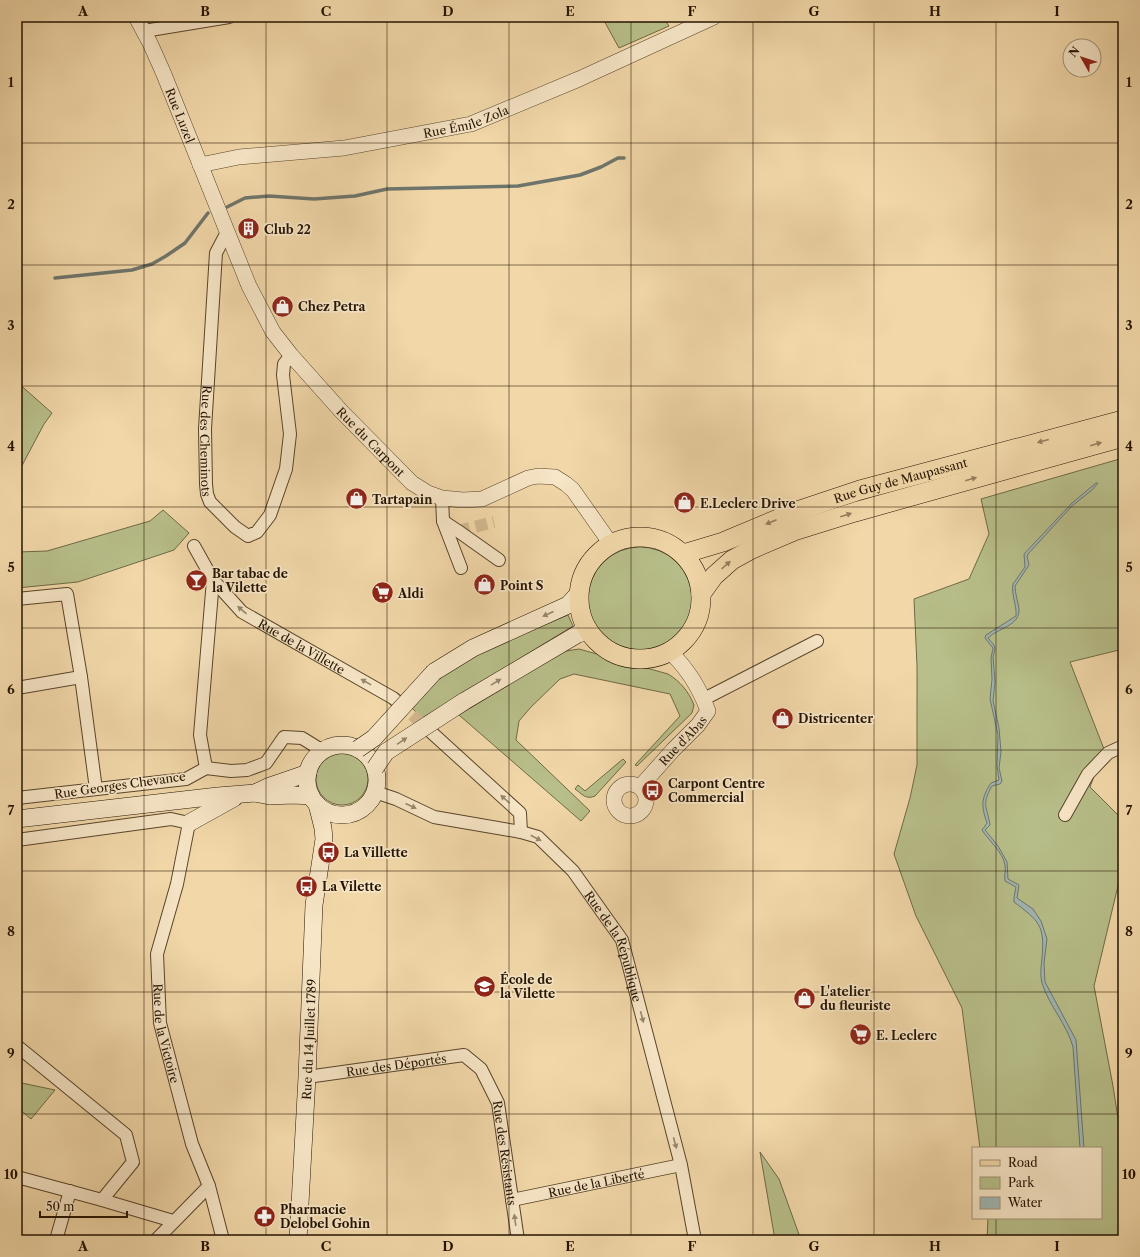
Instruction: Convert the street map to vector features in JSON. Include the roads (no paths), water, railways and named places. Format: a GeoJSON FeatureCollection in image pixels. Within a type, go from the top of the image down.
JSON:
{"type":"FeatureCollection","features":[{"type":"Feature","properties":{"kind":"main road","name":"Rue Guy de Maupassant"},"geometry":{"type":"LineString","coordinates":[[683,554],[724,542],[798,511],[860,490],[1118,420]]}},
{"type":"Feature","properties":{"kind":"main road","name":"Rue Guy de Maupassant"},"geometry":{"type":"LineString","coordinates":[[702,594],[714,576],[732,560],[752,549],[794,531],[855,512],[1123,437]]}},
{"type":"Feature","properties":{"kind":"main road"},"geometry":{"type":"LineString","coordinates":[[648,537],[667,543],[683,554],[699,579],[702,594],[700,612],[694,628],[684,641],[670,652],[652,658],[634,659],[616,655],[601,645],[588,631],[581,613],[579,592],[584,573],[596,556],[612,544],[630,538],[648,537]]}},
{"type":"Feature","properties":{"kind":"main road"},"geometry":{"type":"LineString","coordinates":[[358,749],[374,738],[434,672],[473,648],[568,605],[579,592]]}},
{"type":"Feature","properties":{"kind":"main road"},"geometry":{"type":"LineString","coordinates":[[375,768],[386,752],[463,702],[578,634],[588,631]]}},
{"type":"Feature","properties":{"kind":"main road"},"geometry":{"type":"LineString","coordinates":[[340,745],[358,749],[368,757],[375,768],[377,784],[371,800],[365,807],[357,812],[344,815],[334,814],[325,810],[314,800],[308,784],[308,772],[311,764],[323,751],[331,747],[340,745]]}},
{"type":"Feature","properties":{"kind":"main road"},"geometry":{"type":"LineString","coordinates":[[189,823],[247,794],[308,772]]}},
{"type":"Feature","properties":{"kind":"main road"},"geometry":{"type":"LineString","coordinates":[[17,819],[247,794],[270,796],[293,795],[314,800]]}},
{"type":"Feature","properties":{"kind":"main road","name":"Rue du 14 Juillet 1789"},"geometry":{"type":"LineString","coordinates":[[298,1240],[307,1077],[314,905],[324,839],[323,828],[314,800]]}},
{"type":"Feature","properties":{"kind":"main road"},"geometry":{"type":"LineString","coordinates":[[324,839],[344,815]]}},
{"type":"Feature","properties":{"kind":"street","name":"Rue Luzel"},"geometry":{"type":"LineString","coordinates":[[136,17],[144,31],[162,72],[221,215]]}},
{"type":"Feature","properties":{"kind":"street"},"geometry":{"type":"LineString","coordinates":[[144,31],[229,17]]}},
{"type":"Feature","properties":{"kind":"street","name":"Rue Émile Zola"},"geometry":{"type":"LineString","coordinates":[[200,165],[239,157],[344,148],[471,124],[579,79],[714,17]]}},
{"type":"Feature","properties":{"kind":"street","name":"Rue du Carpont"},"geometry":{"type":"LineString","coordinates":[[221,215],[249,286],[273,332],[291,355],[341,411],[412,483],[428,493],[442,498],[463,500],[482,499],[528,478],[538,476],[555,478],[573,490],[612,544]]}},
{"type":"Feature","properties":{"kind":"street","name":"Rue des Cheminots"},"geometry":{"type":"LineString","coordinates":[[227,232],[216,253],[205,429],[206,484],[210,502],[235,527],[248,536],[257,532],[270,515],[286,469],[290,434],[283,375],[284,364],[291,355]]}},
{"type":"Feature","properties":{"kind":"street"},"geometry":{"type":"LineString","coordinates":[[442,498],[443,521],[461,568]]}},
{"type":"Feature","properties":{"kind":"street"},"geometry":{"type":"LineString","coordinates":[[443,521],[499,560]]}},
{"type":"Feature","properties":{"kind":"street","name":"Rue de la Villette"},"geometry":{"type":"LineString","coordinates":[[194,546],[213,580],[242,612],[393,698],[399,703]]}},
{"type":"Feature","properties":{"kind":"street"},"geometry":{"type":"LineString","coordinates":[[213,580],[200,735],[206,768],[231,771],[247,770],[266,763],[284,737],[302,738],[323,751]]}},
{"type":"Feature","properties":{"kind":"street"},"geometry":{"type":"LineString","coordinates":[[17,599],[67,594],[81,677],[96,789]]}},
{"type":"Feature","properties":{"kind":"street"},"geometry":{"type":"LineString","coordinates":[[704,699],[818,641]]}},
{"type":"Feature","properties":{"kind":"street","name":"Rue d'Abas"},"geometry":{"type":"LineString","coordinates":[[640,787],[698,725],[708,711],[704,699],[683,664],[670,652]]}},
{"type":"Feature","properties":{"kind":"street"},"geometry":{"type":"LineString","coordinates":[[17,688],[81,677]]}},
{"type":"Feature","properties":{"kind":"street"},"geometry":{"type":"LineString","coordinates":[[431,732],[520,813],[521,832]]}},
{"type":"Feature","properties":{"kind":"street"},"geometry":{"type":"LineString","coordinates":[[1065,815],[1088,774],[1108,752],[1123,746]]}},
{"type":"Feature","properties":{"kind":"street","name":"Rue Georges Chevance"},"geometry":{"type":"LineString","coordinates":[[17,798],[186,779],[206,768]]}},
{"type":"Feature","properties":{"kind":"street","name":"Rue de la République"},"geometry":{"type":"LineString","coordinates":[[375,792],[396,799],[434,816],[521,832],[538,837],[573,871],[622,940],[681,1165],[695,1240]]}},
{"type":"Feature","properties":{"kind":"street"},"geometry":{"type":"LineString","coordinates":[[17,840],[171,819],[189,823]]}},
{"type":"Feature","properties":{"kind":"street","name":"Rue de la Victoire"},"geometry":{"type":"LineString","coordinates":[[189,823],[177,884],[157,954],[160,1023],[192,1144],[209,1186],[223,1240]]}},
{"type":"Feature","properties":{"kind":"street"},"geometry":{"type":"LineString","coordinates":[[17,1046],[126,1135],[133,1162],[102,1200]]}},
{"type":"Feature","properties":{"kind":"street","name":"Rue des Déportés"},"geometry":{"type":"LineString","coordinates":[[307,1077],[464,1055],[480,1069]]}},
{"type":"Feature","properties":{"kind":"street","name":"Rue des Résistants"},"geometry":{"type":"LineString","coordinates":[[480,1069],[498,1103],[518,1240]]}},
{"type":"Feature","properties":{"kind":"street","name":"Rue de la Liberté"},"geometry":{"type":"LineString","coordinates":[[512,1200],[681,1165]]}},
{"type":"Feature","properties":{"kind":"street"},"geometry":{"type":"LineString","coordinates":[[17,1177],[173,1221]]}},
{"type":"Feature","properties":{"kind":"street"},"geometry":{"type":"LineString","coordinates":[[156,1240],[209,1186]]}},
{"type":"Feature","properties":{"kind":"street"},"geometry":{"type":"LineString","coordinates":[[56,1240],[70,1191]]}},
{"type":"Feature","properties":{"kind":"water"},"geometry":{"type":"Polygon","coordinates":[[[1096,483],[1098,483],[1092,490],[1072,506],[1028,554],[1029,565],[1015,586],[1019,609],[1018,615],[1012,623],[988,638],[994,645],[995,649],[993,657],[995,682],[993,701],[999,728],[1001,752],[999,768],[1002,781],[1000,784],[992,786],[987,797],[986,806],[990,825],[985,830],[998,846],[1007,862],[1008,879],[1019,885],[1017,898],[1033,909],[1041,921],[1047,939],[1044,963],[1045,982],[1076,1040],[1084,1147],[1080,1147],[1073,1047],[1067,1031],[1042,983],[1041,971],[1043,947],[1041,931],[1035,919],[1014,902],[1016,887],[1005,881],[1004,860],[982,830],[987,823],[983,807],[985,793],[991,783],[999,780],[997,766],[998,735],[990,699],[992,679],[991,658],[993,648],[985,638],[986,635],[1016,616],[1013,584],[1025,567],[1024,554],[1072,503],[1096,483]]]}},
{"type":"Feature","properties":{"kind":"waterway"},"geometry":{"type":"LineString","coordinates":[[227,207],[245,198],[269,196],[314,199],[355,196],[387,189],[518,186],[580,175],[601,167],[618,158],[624,158]]}},
{"type":"Feature","properties":{"kind":"waterway"},"geometry":{"type":"LineString","coordinates":[[55,278],[132,270],[152,264],[185,243],[208,213]]}},
{"type":"Feature","properties":{"kind":"tunnel"},"geometry":{"type":"LineString","coordinates":[[458,531],[494,522]]}},
{"type":"Feature","properties":{"kind":"tunnel"},"geometry":{"type":"LineString","coordinates":[[399,703],[430,731]]}},
{"type":"Feature","properties":{"kind":"place","name":"Club 22"},"geometry":{"type":"Point","coordinates":[248,229]}},
{"type":"Feature","properties":{"kind":"place","name":"Chez Petra"},"geometry":{"type":"Point","coordinates":[282,306]}},
{"type":"Feature","properties":{"kind":"place","name":"Tartapain"},"geometry":{"type":"Point","coordinates":[356,499]}},
{"type":"Feature","properties":{"kind":"place","name":"E.Leclerc Drive"},"geometry":{"type":"Point","coordinates":[685,503]}},
{"type":"Feature","properties":{"kind":"place","name":"Bar tabac de la Vilette"},"geometry":{"type":"Point","coordinates":[196,580]}},
{"type":"Feature","properties":{"kind":"place","name":"Point S"},"geometry":{"type":"Point","coordinates":[485,585]}},
{"type":"Feature","properties":{"kind":"place","name":"Aldi"},"geometry":{"type":"Point","coordinates":[383,593]}},
{"type":"Feature","properties":{"kind":"place","name":"Districenter"},"geometry":{"type":"Point","coordinates":[783,718]}},
{"type":"Feature","properties":{"kind":"place","name":"Carpont Centre Commercial"},"geometry":{"type":"Point","coordinates":[653,790]}},
{"type":"Feature","properties":{"kind":"place","name":"La Villette"},"geometry":{"type":"Point","coordinates":[328,852]}},
{"type":"Feature","properties":{"kind":"place","name":"La Vilette"},"geometry":{"type":"Point","coordinates":[307,886]}},
{"type":"Feature","properties":{"kind":"place","name":"École de la Vilette"},"geometry":{"type":"Point","coordinates":[485,986]}},
{"type":"Feature","properties":{"kind":"place","name":"L'atelier du fleuriste"},"geometry":{"type":"Point","coordinates":[805,998]}},
{"type":"Feature","properties":{"kind":"place","name":"E. Leclerc"},"geometry":{"type":"Point","coordinates":[860,1035]}},
{"type":"Feature","properties":{"kind":"place","name":"Pharmacie Delobel Gohin"},"geometry":{"type":"Point","coordinates":[265,1216]}}]}
